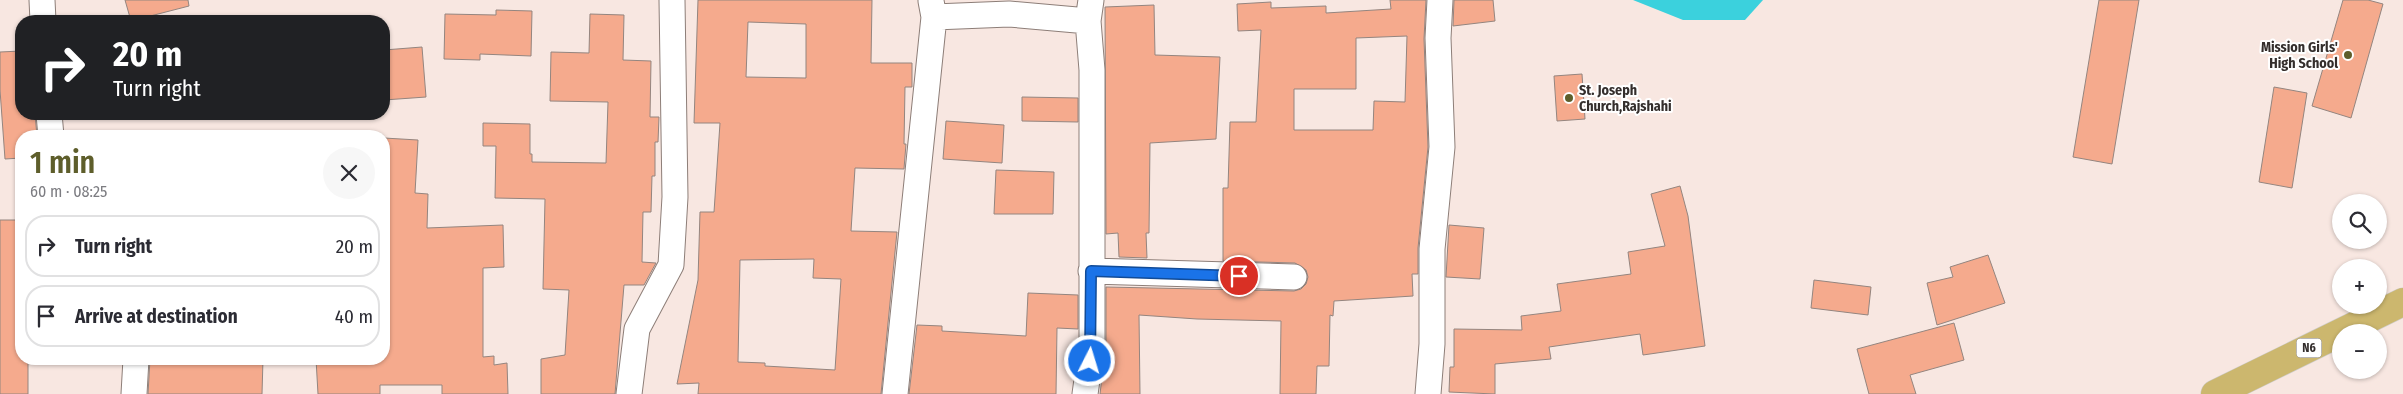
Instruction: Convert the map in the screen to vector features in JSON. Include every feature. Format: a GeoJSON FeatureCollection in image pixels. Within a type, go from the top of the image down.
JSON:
{"type":"FeatureCollection","features":[{"type":"Feature","properties":{"kind":"highway","name":"N6"},"geometry":{"type":"LineString","coordinates":[[2215,394],[2403,302]]}},
{"type":"Feature","properties":{"kind":"street"},"geometry":{"type":"LineString","coordinates":[[42,0],[43,15]]}},
{"type":"Feature","properties":{"kind":"street"},"geometry":{"type":"LineString","coordinates":[[629,394],[637,329],[671,265],[675,197],[672,0]]}},
{"type":"Feature","properties":{"kind":"street"},"geometry":{"type":"LineString","coordinates":[[1428,394],[1432,344],[1432,250],[1442,147],[1438,38],[1440,0]]}},
{"type":"Feature","properties":{"kind":"street"},"geometry":{"type":"LineString","coordinates":[[895,394],[932,8],[1009,14],[1090,11],[1092,70],[1092,344],[1085,394]]}},
{"type":"Feature","properties":{"kind":"street"},"geometry":{"type":"LineString","coordinates":[[1091,271],[1294,277]]}},
{"type":"Feature","properties":{"kind":"street"},"geometry":{"type":"LineString","coordinates":[[134,394],[136,365]]}},
{"type":"Feature","properties":{"kind":"water"},"geometry":{"type":"Polygon","coordinates":[[[1633,0],[1763,0],[1745,20],[1683,20],[1633,0]]]}},
{"type":"Feature","properties":{"kind":"building"},"geometry":{"type":"Polygon","coordinates":[[[125,0],[188,0],[189,6],[154,15],[129,15],[125,0]]]}},
{"type":"Feature","properties":{"kind":"building"},"geometry":{"type":"Polygon","coordinates":[[[698,0],[872,0],[871,63],[912,63],[912,87],[905,87],[904,144],[906,144],[904,169],[855,168],[851,231],[897,232],[881,394],[698,394],[699,383],[677,384],[698,280],[700,212],[714,212],[720,123],[694,123],[698,0]],[[748,22],[746,77],[806,78],[806,24],[748,22]],[[814,259],[740,260],[738,362],[765,363],[765,366],[835,370],[841,279],[813,278],[814,259]]]}},
{"type":"Feature","properties":{"kind":"building"},"geometry":{"type":"Polygon","coordinates":[[[1390,0],[1426,0],[1424,39],[1428,147],[1418,248],[1418,274],[1412,274],[1413,296],[1334,301],[1333,316],[1330,315],[1329,366],[1317,366],[1316,394],[1280,394],[1281,321],[1197,319],[1139,315],[1140,394],[1100,394],[1106,344],[1106,287],[1294,291],[1301,289],[1306,284],[1308,277],[1306,270],[1295,263],[1223,261],[1223,188],[1228,188],[1230,122],[1256,122],[1261,30],[1238,31],[1237,4],[1271,2],[1271,8],[1326,6],[1326,13],[1391,9],[1390,0]],[[1407,36],[1356,38],[1356,89],[1294,89],[1294,130],[1373,130],[1374,101],[1405,102],[1407,36]]]}},
{"type":"Feature","properties":{"kind":"building"},"geometry":{"type":"Polygon","coordinates":[[[1454,0],[1493,0],[1495,21],[1453,26],[1454,0]]]}},
{"type":"Feature","properties":{"kind":"building"},"geometry":{"type":"Polygon","coordinates":[[[2099,0],[2139,0],[2112,164],[2073,157],[2099,0]]]}},
{"type":"Feature","properties":{"kind":"building","name":"Mission Girls' High School"},"geometry":{"type":"Polygon","coordinates":[[[2343,0],[2368,0],[2383,4],[2351,118],[2312,106],[2343,0]]]}},
{"type":"Feature","properties":{"kind":"building"},"geometry":{"type":"Polygon","coordinates":[[[1154,5],[1155,55],[1220,57],[1216,139],[1150,143],[1149,233],[1146,233],[1147,258],[1119,257],[1118,233],[1106,234],[1105,7],[1154,5]]]}},
{"type":"Feature","properties":{"kind":"building"},"geometry":{"type":"Polygon","coordinates":[[[496,10],[532,11],[531,56],[480,54],[480,60],[444,59],[445,14],[496,15],[496,10]]]}},
{"type":"Feature","properties":{"kind":"building"},"geometry":{"type":"Polygon","coordinates":[[[590,14],[624,15],[623,60],[651,61],[650,117],[659,117],[658,142],[655,142],[655,176],[652,176],[651,212],[643,212],[642,262],[656,263],[644,285],[624,285],[615,394],[541,394],[541,359],[565,355],[569,290],[543,289],[545,199],[495,198],[496,146],[483,146],[483,123],[530,124],[530,154],[532,154],[532,162],[606,163],[608,102],[550,101],[551,52],[589,53],[590,14]]]}},
{"type":"Feature","properties":{"kind":"building"},"geometry":{"type":"Polygon","coordinates":[[[422,47],[426,97],[390,100],[390,50],[422,47]]]}},
{"type":"Feature","properties":{"kind":"building"},"geometry":{"type":"Polygon","coordinates":[[[15,51],[15,120],[36,120],[36,130],[15,130],[15,158],[5,159],[0,90],[0,52],[15,51]]]}},
{"type":"Feature","properties":{"kind":"building","name":"St. Joseph Church,Rajshahi"},"geometry":{"type":"Polygon","coordinates":[[[1582,74],[1585,119],[1557,121],[1554,76],[1582,74]]]}},
{"type":"Feature","properties":{"kind":"building"},"geometry":{"type":"Polygon","coordinates":[[[2274,87],[2307,93],[2292,188],[2259,182],[2274,87]]]}},
{"type":"Feature","properties":{"kind":"building"},"geometry":{"type":"Polygon","coordinates":[[[1022,97],[1078,98],[1078,122],[1022,121],[1022,97]]]}},
{"type":"Feature","properties":{"kind":"building"},"geometry":{"type":"Polygon","coordinates":[[[946,121],[1004,125],[1002,163],[943,159],[946,121]]]}},
{"type":"Feature","properties":{"kind":"building"},"geometry":{"type":"Polygon","coordinates":[[[390,138],[418,140],[415,193],[428,194],[427,228],[503,225],[504,267],[483,268],[483,357],[494,356],[494,365],[507,363],[508,394],[442,394],[442,385],[380,385],[380,394],[318,394],[316,365],[390,365],[390,138]]]}},
{"type":"Feature","properties":{"kind":"building"},"geometry":{"type":"Polygon","coordinates":[[[996,170],[1054,172],[1053,214],[994,214],[996,170]]]}},
{"type":"Feature","properties":{"kind":"building"},"geometry":{"type":"Polygon","coordinates":[[[1680,186],[1688,216],[1705,346],[1643,355],[1640,334],[1549,347],[1551,359],[1495,364],[1495,394],[1449,392],[1450,367],[1454,367],[1454,329],[1522,330],[1521,316],[1561,311],[1557,284],[1631,274],[1628,252],[1665,246],[1651,194],[1680,186]]]}},
{"type":"Feature","properties":{"kind":"building"},"geometry":{"type":"Polygon","coordinates":[[[0,220],[15,220],[15,365],[28,365],[28,394],[0,394],[0,220]]]}},
{"type":"Feature","properties":{"kind":"building"},"geometry":{"type":"Polygon","coordinates":[[[1449,225],[1484,228],[1480,279],[1446,277],[1449,225]]]}},
{"type":"Feature","properties":{"kind":"building"},"geometry":{"type":"Polygon","coordinates":[[[1988,255],[2005,303],[1937,325],[1927,283],[1953,277],[1950,267],[1988,255]]]}},
{"type":"Feature","properties":{"kind":"building"},"geometry":{"type":"Polygon","coordinates":[[[1814,280],[1871,287],[1868,315],[1811,308],[1814,280]]]}},
{"type":"Feature","properties":{"kind":"building"},"geometry":{"type":"Polygon","coordinates":[[[1028,293],[1078,295],[1078,329],[1057,328],[1056,394],[909,394],[917,325],[942,326],[942,331],[1026,336],[1028,293]]]}},
{"type":"Feature","properties":{"kind":"building"},"geometry":{"type":"Polygon","coordinates":[[[1954,323],[1964,360],[1910,375],[1916,394],[1869,394],[1857,349],[1954,323]]]}},
{"type":"Feature","properties":{"kind":"building"},"geometry":{"type":"Polygon","coordinates":[[[150,365],[263,365],[262,394],[148,394],[150,365]]]}},
{"type":"Feature","properties":{"kind":"place","name":"Mission Girls' High School"},"geometry":{"type":"Point","coordinates":[2348,55]}},
{"type":"Feature","properties":{"kind":"place","name":"St. Joseph Church,Rajshahi"},"geometry":{"type":"Point","coordinates":[1569,98]}},
{"type":"Feature","properties":{"kind":"route"},"geometry":{"type":"LineString","coordinates":[[1090,361],[1092,344],[1091,271],[1239,276]]}}]}
